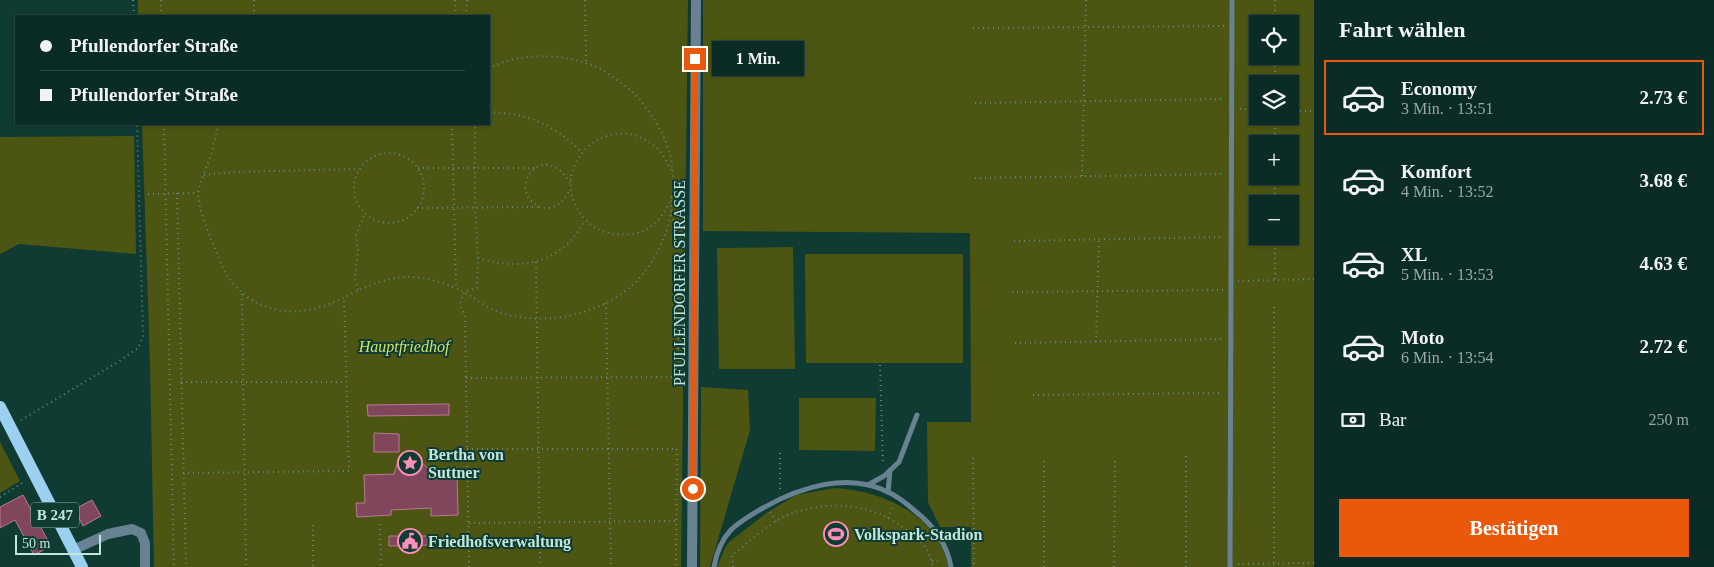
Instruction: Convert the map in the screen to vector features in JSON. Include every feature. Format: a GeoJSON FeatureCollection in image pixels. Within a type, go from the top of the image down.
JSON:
{"type":"FeatureCollection","features":[{"type":"Feature","properties":{"kind":"main road","name":"B 247"},"geometry":{"type":"LineString","coordinates":[[0,407],[82,567]]}},
{"type":"Feature","properties":{"kind":"street","name":"PFULLENDORFER STRASSE"},"geometry":{"type":"LineString","coordinates":[[692,567],[696,0]]}},
{"type":"Feature","properties":{"kind":"street"},"geometry":{"type":"LineString","coordinates":[[73,550],[108,534],[132,528],[141,533],[145,543],[145,567]]}},
{"type":"Feature","properties":{"kind":"lane"},"geometry":{"type":"LineString","coordinates":[[1230,565],[1232,0]]}},
{"type":"Feature","properties":{"kind":"lane"},"geometry":{"type":"LineString","coordinates":[[868,485],[884,476],[899,462],[917,415]]}},
{"type":"Feature","properties":{"kind":"lane"},"geometry":{"type":"LineString","coordinates":[[888,492],[890,471]]}},
{"type":"Feature","properties":{"kind":"lane"},"geometry":{"type":"LineString","coordinates":[[714,567],[720,545],[739,522],[780,498],[803,489],[824,484],[840,483],[868,485],[888,492],[920,514],[939,536],[949,556],[950,567]]}},
{"type":"Feature","properties":{"kind":"path"},"geometry":{"type":"LineString","coordinates":[[133,0],[134,15]]}},
{"type":"Feature","properties":{"kind":"path"},"geometry":{"type":"LineString","coordinates":[[161,0],[161,15]]}},
{"type":"Feature","properties":{"kind":"path"},"geometry":{"type":"LineString","coordinates":[[254,0],[254,15]]}},
{"type":"Feature","properties":{"kind":"path"},"geometry":{"type":"LineString","coordinates":[[455,0],[456,15]]}},
{"type":"Feature","properties":{"kind":"path"},"geometry":{"type":"LineString","coordinates":[[466,15],[467,0]]}},
{"type":"Feature","properties":{"kind":"path"},"geometry":{"type":"LineString","coordinates":[[585,0],[586,63]]}},
{"type":"Feature","properties":{"kind":"path"},"geometry":{"type":"LineString","coordinates":[[1082,176],[1086,0]]}},
{"type":"Feature","properties":{"kind":"path"},"geometry":{"type":"LineString","coordinates":[[1275,0],[1275,15]]}},
{"type":"Feature","properties":{"kind":"path"},"geometry":{"type":"LineString","coordinates":[[973,28],[1232,26]]}},
{"type":"Feature","properties":{"kind":"path"},"geometry":{"type":"LineString","coordinates":[[219,125],[198,193],[207,229],[225,272],[242,294],[265,307],[282,311],[305,311],[326,306],[358,290],[394,278],[412,277],[456,288],[495,310],[521,317],[547,320],[571,316],[606,303],[642,275],[658,250],[669,223],[673,190],[672,158],[658,124],[634,93],[608,74],[586,63],[536,55],[503,62],[490,68]]}},
{"type":"Feature","properties":{"kind":"path"},"geometry":{"type":"LineString","coordinates":[[975,103],[1231,99]]}},
{"type":"Feature","properties":{"kind":"path"},"geometry":{"type":"LineString","coordinates":[[1231,109],[1249,109]]}},
{"type":"Feature","properties":{"kind":"path"},"geometry":{"type":"LineString","coordinates":[[1299,111],[1314,111]]}},
{"type":"Feature","properties":{"kind":"path"},"geometry":{"type":"LineString","coordinates":[[490,112],[518,114],[534,119],[560,133],[582,153]]}},
{"type":"Feature","properties":{"kind":"path"},"geometry":{"type":"LineString","coordinates":[[11,427],[118,362],[138,348],[143,337],[137,125]]}},
{"type":"Feature","properties":{"kind":"path"},"geometry":{"type":"LineString","coordinates":[[164,125],[174,567]]}},
{"type":"Feature","properties":{"kind":"path"},"geometry":{"type":"LineString","coordinates":[[452,125],[456,288]]}},
{"type":"Feature","properties":{"kind":"path"},"geometry":{"type":"LineString","coordinates":[[464,292],[477,288],[475,125]]}},
{"type":"Feature","properties":{"kind":"path"},"geometry":{"type":"LineString","coordinates":[[672,172],[664,157],[654,145],[640,137],[624,134],[608,135],[592,143],[582,153],[572,171],[570,190],[575,206],[585,220],[599,230],[616,236],[634,234],[649,228],[661,217],[669,204],[673,190]]}},
{"type":"Feature","properties":{"kind":"path"},"geometry":{"type":"LineString","coordinates":[[391,153],[413,162],[424,184],[423,196],[411,216],[400,222],[388,223],[377,222],[365,213],[355,198],[353,187],[360,169],[370,159],[380,154],[391,153]]}},
{"type":"Feature","properties":{"kind":"path"},"geometry":{"type":"LineString","coordinates":[[417,168],[536,168],[549,165],[562,171],[570,184]]}},
{"type":"Feature","properties":{"kind":"path"},"geometry":{"type":"LineString","coordinates":[[536,168],[527,178],[525,185],[529,198],[539,207]]}},
{"type":"Feature","properties":{"kind":"path"},"geometry":{"type":"LineString","coordinates":[[204,175],[233,172],[360,169]]}},
{"type":"Feature","properties":{"kind":"path"},"geometry":{"type":"LineString","coordinates":[[975,178],[1231,174]]}},
{"type":"Feature","properties":{"kind":"path"},"geometry":{"type":"LineString","coordinates":[[417,208],[553,207],[560,204],[570,190]]}},
{"type":"Feature","properties":{"kind":"path"},"geometry":{"type":"LineString","coordinates":[[177,193],[186,567]]}},
{"type":"Feature","properties":{"kind":"path"},"geometry":{"type":"LineString","coordinates":[[148,194],[198,193]]}},
{"type":"Feature","properties":{"kind":"path"},"geometry":{"type":"LineString","coordinates":[[358,290],[355,278],[358,250],[356,236],[365,213]]}},
{"type":"Feature","properties":{"kind":"path"},"geometry":{"type":"LineString","coordinates":[[466,378],[678,377],[678,229],[670,214]]}},
{"type":"Feature","properties":{"kind":"path"},"geometry":{"type":"LineString","coordinates":[[478,258],[493,263],[514,265],[536,262],[558,252],[571,240],[585,220]]}},
{"type":"Feature","properties":{"kind":"path"},"geometry":{"type":"LineString","coordinates":[[1014,241],[1231,237]]}},
{"type":"Feature","properties":{"kind":"path"},"geometry":{"type":"LineString","coordinates":[[1096,342],[1099,239]]}},
{"type":"Feature","properties":{"kind":"path"},"geometry":{"type":"LineString","coordinates":[[1275,245],[1275,280]]}},
{"type":"Feature","properties":{"kind":"path"},"geometry":{"type":"LineString","coordinates":[[536,262],[540,450],[540,567]]}},
{"type":"Feature","properties":{"kind":"path"},"geometry":{"type":"LineString","coordinates":[[1231,281],[1314,279]]}},
{"type":"Feature","properties":{"kind":"path"},"geometry":{"type":"LineString","coordinates":[[1012,292],[1231,290]]}},
{"type":"Feature","properties":{"kind":"path"},"geometry":{"type":"LineString","coordinates":[[464,292],[460,304],[465,317],[469,567]]}},
{"type":"Feature","properties":{"kind":"path"},"geometry":{"type":"LineString","coordinates":[[242,294],[246,567]]}},
{"type":"Feature","properties":{"kind":"path"},"geometry":{"type":"LineString","coordinates":[[183,473],[349,471],[344,297]]}},
{"type":"Feature","properties":{"kind":"path"},"geometry":{"type":"LineString","coordinates":[[606,303],[611,567]]}},
{"type":"Feature","properties":{"kind":"path"},"geometry":{"type":"LineString","coordinates":[[1274,307],[1274,563]]}},
{"type":"Feature","properties":{"kind":"path"},"geometry":{"type":"LineString","coordinates":[[1015,343],[1231,339]]}},
{"type":"Feature","properties":{"kind":"path"},"geometry":{"type":"LineString","coordinates":[[880,365],[884,476]]}},
{"type":"Feature","properties":{"kind":"path"},"geometry":{"type":"LineString","coordinates":[[181,382],[345,382]]}},
{"type":"Feature","properties":{"kind":"path"},"geometry":{"type":"LineString","coordinates":[[1033,395],[1231,393]]}},
{"type":"Feature","properties":{"kind":"path"},"geometry":{"type":"LineString","coordinates":[[467,449],[677,449],[676,567]]}},
{"type":"Feature","properties":{"kind":"path"},"geometry":{"type":"LineString","coordinates":[[780,453],[780,498]]}},
{"type":"Feature","properties":{"kind":"path"},"geometry":{"type":"LineString","coordinates":[[1186,455],[1186,567]]}},
{"type":"Feature","properties":{"kind":"path"},"geometry":{"type":"LineString","coordinates":[[1044,457],[1044,567]]}},
{"type":"Feature","properties":{"kind":"path"},"geometry":{"type":"LineString","coordinates":[[1114,567],[1115,457]]}},
{"type":"Feature","properties":{"kind":"path"},"geometry":{"type":"LineString","coordinates":[[973,458],[974,567]]}},
{"type":"Feature","properties":{"kind":"path"},"geometry":{"type":"LineString","coordinates":[[0,497],[24,482]]}},
{"type":"Feature","properties":{"kind":"path"},"geometry":{"type":"LineString","coordinates":[[888,518],[896,497]]}},
{"type":"Feature","properties":{"kind":"path"},"geometry":{"type":"LineString","coordinates":[[733,567],[732,555],[780,519],[804,509],[835,504],[867,509],[894,521],[919,539],[931,554],[933,567]]}},
{"type":"Feature","properties":{"kind":"path"},"geometry":{"type":"LineString","coordinates":[[469,523],[677,521]]}},
{"type":"Feature","properties":{"kind":"path"},"geometry":{"type":"LineString","coordinates":[[380,524],[381,567]]}},
{"type":"Feature","properties":{"kind":"path"},"geometry":{"type":"LineString","coordinates":[[313,525],[313,567]]}},
{"type":"Feature","properties":{"kind":"path"},"geometry":{"type":"LineString","coordinates":[[1230,565],[1314,563]]}},
{"type":"Feature","properties":{"kind":"green space","name":"Hauptfriedhof"},"geometry":{"type":"Polygon","coordinates":[[[138,0],[688,0],[681,567],[154,567],[150,363],[142,125],[490,125],[490,15],[138,15],[138,0]]]}},
{"type":"Feature","properties":{"kind":"green space"},"geometry":{"type":"Polygon","coordinates":[[[703,0],[1314,0],[1314,567],[971,567],[971,527],[940,527],[928,502],[927,422],[971,422],[970,233],[703,231],[703,0]]]}},
{"type":"Feature","properties":{"kind":"green space"},"geometry":{"type":"Polygon","coordinates":[[[134,136],[136,254],[19,244],[0,254],[0,137],[134,136]]]}},
{"type":"Feature","properties":{"kind":"green space"},"geometry":{"type":"Polygon","coordinates":[[[793,247],[795,369],[719,369],[717,248],[793,247]]]}},
{"type":"Feature","properties":{"kind":"green space"},"geometry":{"type":"Polygon","coordinates":[[[805,254],[963,254],[963,363],[806,363],[805,254]]]}},
{"type":"Feature","properties":{"kind":"green space"},"geometry":{"type":"Polygon","coordinates":[[[701,387],[748,390],[750,430],[710,567],[700,567],[701,387]]]}},
{"type":"Feature","properties":{"kind":"green space"},"geometry":{"type":"Polygon","coordinates":[[[799,398],[876,398],[875,451],[799,450],[799,398]]]}},
{"type":"Feature","properties":{"kind":"green space"},"geometry":{"type":"Polygon","coordinates":[[[0,442],[20,481],[0,493],[0,442]]]}},
{"type":"Feature","properties":{"kind":"green space","name":"Volkspark-Stadion"},"geometry":{"type":"Polygon","coordinates":[[[834,488],[870,494],[888,500],[905,509],[933,533],[942,549],[948,567],[717,567],[729,542],[768,512],[796,495],[834,488]]]}},
{"type":"Feature","properties":{"kind":"building"},"geometry":{"type":"Polygon","coordinates":[[[449,404],[449,415],[368,416],[367,405],[449,404]]]}},
{"type":"Feature","properties":{"kind":"building"},"geometry":{"type":"Polygon","coordinates":[[[374,433],[399,434],[399,452],[374,452],[374,433]]]}},
{"type":"Feature","properties":{"kind":"building"},"geometry":{"type":"Polygon","coordinates":[[[411,458],[420,461],[429,469],[457,468],[458,515],[431,516],[431,508],[391,510],[391,515],[357,517],[356,503],[365,503],[364,475],[394,474],[398,461],[411,458]]]}},
{"type":"Feature","properties":{"kind":"building"},"geometry":{"type":"Polygon","coordinates":[[[23,495],[51,546],[34,555],[15,520],[0,528],[0,507],[23,495]]]}},
{"type":"Feature","properties":{"kind":"building"},"geometry":{"type":"Polygon","coordinates":[[[92,500],[101,516],[83,526],[75,509],[92,500]]]}},
{"type":"Feature","properties":{"kind":"building","name":"Friedhofsverwaltung"},"geometry":{"type":"Polygon","coordinates":[[[389,536],[430,536],[430,545],[389,546],[389,536]]]}},
{"type":"Feature","properties":{"kind":"place","name":"Bertha von Suttner"},"geometry":{"type":"Point","coordinates":[410,463]}},
{"type":"Feature","properties":{"kind":"place","name":"Volkspark-Stadion"},"geometry":{"type":"Point","coordinates":[836,534]}},
{"type":"Feature","properties":{"kind":"place","name":"Friedhofsverwaltung"},"geometry":{"type":"Point","coordinates":[410,541]}},
{"type":"Feature","properties":{"kind":"route"},"geometry":{"type":"LineString","coordinates":[[693,489],[695,59]]}}]}
